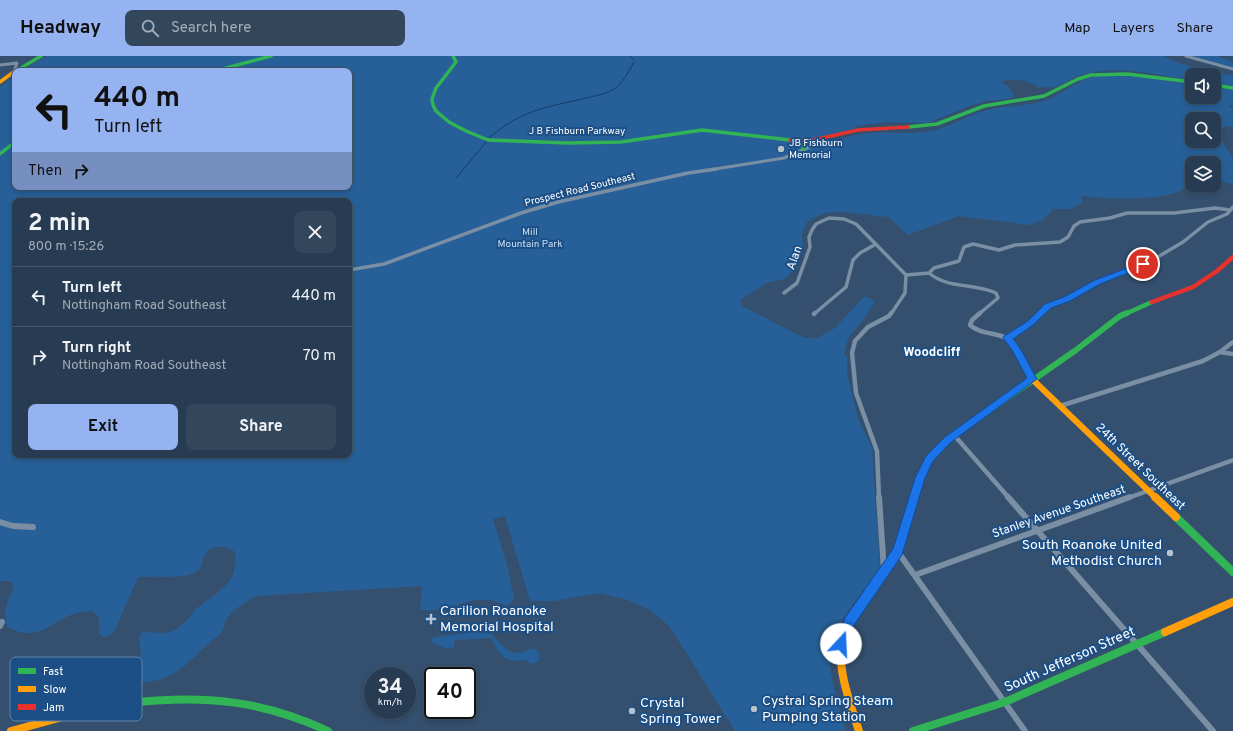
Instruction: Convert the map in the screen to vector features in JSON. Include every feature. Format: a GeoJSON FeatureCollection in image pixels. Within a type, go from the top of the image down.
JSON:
{"type":"FeatureCollection","features":[{"type":"Feature","properties":{"kind":"street"},"geometry":{"type":"LineString","coordinates":[[21,68],[42,56]]}},
{"type":"Feature","properties":{"kind":"street"},"geometry":{"type":"LineString","coordinates":[[226,68],[271,56]]}},
{"type":"Feature","properties":{"kind":"street","name":"J B Fishburn Parkway"},"geometry":{"type":"LineString","coordinates":[[453,56],[456,64],[434,92],[432,100],[433,106],[438,113],[470,134],[482,138],[504,141],[635,141],[677,132],[703,130],[796,141],[814,140],[858,130],[914,127],[937,124],[984,106],[1044,96],[1091,74],[1122,73],[1185,81]]}},
{"type":"Feature","properties":{"kind":"street"},"geometry":{"type":"LineString","coordinates":[[1186,56],[1233,70]]}},
{"type":"Feature","properties":{"kind":"street"},"geometry":{"type":"LineString","coordinates":[[0,65],[17,63],[18,64],[16,68]]}},
{"type":"Feature","properties":{"kind":"street"},"geometry":{"type":"LineString","coordinates":[[0,82],[12,74]]}},
{"type":"Feature","properties":{"kind":"street"},"geometry":{"type":"LineString","coordinates":[[1221,86],[1233,88]]}},
{"type":"Feature","properties":{"kind":"street","name":"Prospect Road Southeast"},"geometry":{"type":"LineString","coordinates":[[352,270],[384,264],[521,213],[558,202],[688,173],[776,160],[814,145],[814,140]]}},
{"type":"Feature","properties":{"kind":"street"},"geometry":{"type":"LineString","coordinates":[[796,141],[802,144],[804,150]]}},
{"type":"Feature","properties":{"kind":"street"},"geometry":{"type":"LineString","coordinates":[[0,154],[12,144]]}},
{"type":"Feature","properties":{"kind":"street"},"geometry":{"type":"LineString","coordinates":[[885,573],[882,562],[877,451],[856,393],[852,353],[855,342],[863,332],[868,327],[889,316],[905,293],[906,275],[929,273],[933,269],[951,265],[959,261],[964,247],[969,245],[999,250],[1016,245],[1060,242],[1068,237],[1074,226],[1080,222],[1110,218],[1127,213],[1174,213],[1215,208],[1231,208]]}},
{"type":"Feature","properties":{"kind":"street"},"geometry":{"type":"LineString","coordinates":[[1007,338],[1030,323],[1048,306],[1067,299],[1097,282],[1127,272],[1151,261],[1183,242],[1208,222],[1227,214],[1231,208]]}},
{"type":"Feature","properties":{"kind":"street","name":"Alan"},"geometry":{"type":"LineString","coordinates":[[784,293],[797,284],[810,247],[809,237],[816,224],[829,218],[850,220],[856,224],[906,275]]}},
{"type":"Feature","properties":{"kind":"street"},"geometry":{"type":"LineString","coordinates":[[814,314],[846,287],[852,260],[860,253],[876,244]]}},
{"type":"Feature","properties":{"kind":"street"},"geometry":{"type":"LineString","coordinates":[[859,731],[844,682],[840,655],[841,644],[850,622],[898,552],[924,468],[940,446],[1032,379],[1076,350],[1120,316],[1193,287],[1217,271],[1233,257]]}},
{"type":"Feature","properties":{"kind":"street"},"geometry":{"type":"LineString","coordinates":[[929,273],[943,281],[990,290],[996,293],[998,298],[970,323],[972,327],[979,331],[1007,338],[1016,348],[1026,372],[1032,379]]}},
{"type":"Feature","properties":{"kind":"street"},"geometry":{"type":"LineString","coordinates":[[1060,406],[1203,361],[1220,352],[1233,342]]}},
{"type":"Feature","properties":{"kind":"street"},"geometry":{"type":"LineString","coordinates":[[1220,352],[1233,354]]}},
{"type":"Feature","properties":{"kind":"street","name":"24th Street Southeast"},"geometry":{"type":"LineString","coordinates":[[1032,379],[1233,572]]}},
{"type":"Feature","properties":{"kind":"street"},"geometry":{"type":"LineString","coordinates":[[954,435],[1213,731]]}},
{"type":"Feature","properties":{"kind":"street","name":"Stanley Avenue Southeast"},"geometry":{"type":"LineString","coordinates":[[914,575],[1233,460]]}},
{"type":"Feature","properties":{"kind":"street"},"geometry":{"type":"LineString","coordinates":[[0,522],[13,526],[33,527]]}},
{"type":"Feature","properties":{"kind":"street"},"geometry":{"type":"LineString","coordinates":[[898,552],[1025,731]]}},
{"type":"Feature","properties":{"kind":"street","name":"South Jefferson Street"},"geometry":{"type":"LineString","coordinates":[[913,731],[1005,702],[1233,602]]}},
{"type":"Feature","properties":{"kind":"street"},"geometry":{"type":"LineString","coordinates":[[142,703],[181,700],[246,703],[272,708],[299,716],[328,731]]}},
{"type":"Feature","properties":{"kind":"street"},"geometry":{"type":"LineString","coordinates":[[11,731],[51,721]]}},
{"type":"Feature","properties":{"kind":"green space","name":"Mill Mountain Park"},"geometry":{"type":"Polygon","coordinates":[[[47,56],[1163,56],[1198,68],[1185,68],[1185,79],[1138,72],[1110,70],[1084,74],[1065,83],[1050,87],[1037,88],[1036,85],[1028,82],[1009,80],[1001,82],[1009,87],[1014,96],[1008,99],[987,101],[969,106],[928,123],[890,122],[854,126],[859,129],[813,140],[815,149],[855,135],[913,133],[939,129],[984,111],[1047,100],[1081,81],[1093,77],[1117,75],[1185,83],[1185,104],[1221,104],[1221,88],[1233,90],[1233,105],[1228,106],[1233,109],[1233,127],[1225,126],[1221,131],[1221,112],[1185,112],[1185,148],[1221,148],[1221,140],[1233,158],[1233,184],[1221,181],[1221,156],[1185,156],[1185,187],[1183,189],[1163,196],[1149,198],[1104,198],[1081,196],[1083,203],[1070,209],[1053,209],[1043,220],[1030,225],[959,216],[908,235],[888,217],[843,212],[824,213],[807,222],[802,234],[803,246],[795,269],[784,279],[769,282],[740,300],[742,306],[805,338],[817,338],[835,328],[864,297],[868,297],[875,301],[863,320],[848,338],[844,354],[847,356],[847,372],[858,418],[872,448],[880,570],[856,599],[842,620],[833,643],[830,656],[833,683],[846,731],[735,731],[670,627],[650,610],[625,599],[598,593],[554,601],[530,601],[505,516],[493,519],[507,565],[514,599],[508,606],[491,600],[475,600],[436,610],[420,610],[422,586],[256,596],[238,607],[227,618],[219,635],[183,667],[164,678],[153,681],[142,682],[142,657],[138,657],[141,653],[139,638],[141,633],[147,631],[167,633],[180,627],[194,611],[225,586],[234,572],[235,552],[223,547],[215,547],[211,549],[205,555],[199,569],[189,575],[175,577],[138,577],[114,632],[109,636],[103,637],[99,634],[99,618],[93,611],[79,612],[37,632],[19,632],[7,627],[5,617],[6,607],[14,589],[11,581],[0,581],[0,87],[12,78],[12,190],[352,190],[352,68],[26,68],[47,56]]]}},
{"type":"Feature","properties":{"kind":"green space"},"geometry":{"type":"Polygon","coordinates":[[[1192,56],[1217,56],[1233,62],[1233,68],[1192,56]]]}},
{"type":"Feature","properties":{"kind":"green space","name":"Mill Mountain Park"},"geometry":{"type":"Polygon","coordinates":[[[1221,73],[1233,76],[1233,86],[1221,84],[1221,73]]]}},
{"type":"Feature","properties":{"kind":"green space"},"geometry":{"type":"Polygon","coordinates":[[[478,632],[492,634],[501,645],[513,652],[518,653],[535,649],[539,653],[539,661],[533,664],[524,660],[514,661],[505,658],[498,651],[491,638],[455,640],[454,647],[451,648],[439,646],[431,641],[434,637],[478,632]]]}},
{"type":"Feature","properties":{"kind":"waterway"},"geometry":{"type":"LineString","coordinates":[[630,56],[634,60]]}},
{"type":"Feature","properties":{"kind":"waterway"},"geometry":{"type":"LineString","coordinates":[[489,138],[510,122],[531,112],[601,94],[614,89],[623,80],[634,62]]}},
{"type":"Feature","properties":{"kind":"waterway"},"geometry":{"type":"LineString","coordinates":[[456,178],[487,141]]}},
{"type":"Feature","properties":{"kind":"traffic: fast"},"geometry":{"type":"LineString","coordinates":[[21,68],[41,56]]}},
{"type":"Feature","properties":{"kind":"traffic: fast"},"geometry":{"type":"LineString","coordinates":[[226,68],[271,56]]}},
{"type":"Feature","properties":{"kind":"traffic: fast"},"geometry":{"type":"LineString","coordinates":[[453,56],[456,62],[436,88],[432,99],[433,105],[436,111],[449,122],[474,135],[488,140],[568,143],[621,142],[643,140],[693,130],[713,130],[779,140],[790,140]]}},
{"type":"Feature","properties":{"kind":"traffic: fast"},"geometry":{"type":"LineString","coordinates":[[908,127],[937,124],[984,106],[1044,96],[1078,79],[1091,75],[1127,74],[1185,81]]}},
{"type":"Feature","properties":{"kind":"traffic: fast"},"geometry":{"type":"LineString","coordinates":[[1221,86],[1233,88]]}},
{"type":"Feature","properties":{"kind":"traffic: fast"},"geometry":{"type":"LineString","coordinates":[[796,141],[802,144],[804,150]]}},
{"type":"Feature","properties":{"kind":"traffic: fast"},"geometry":{"type":"LineString","coordinates":[[0,154],[12,144]]}},
{"type":"Feature","properties":{"kind":"traffic: fast"},"geometry":{"type":"LineString","coordinates":[[884,572],[898,552],[920,479],[929,459],[954,435],[1076,350],[1120,316],[1152,302]]}},
{"type":"Feature","properties":{"kind":"traffic: fast"},"geometry":{"type":"LineString","coordinates":[[1176,517],[1233,572]]}},
{"type":"Feature","properties":{"kind":"traffic: fast"},"geometry":{"type":"LineString","coordinates":[[913,731],[1005,702],[1165,632]]}},
{"type":"Feature","properties":{"kind":"traffic: fast"},"geometry":{"type":"LineString","coordinates":[[142,701],[186,698],[235,702],[282,712],[306,720],[328,731]]}},
{"type":"Feature","properties":{"kind":"traffic: slow"},"geometry":{"type":"LineString","coordinates":[[0,82],[12,73]]}},
{"type":"Feature","properties":{"kind":"traffic: slow"},"geometry":{"type":"LineString","coordinates":[[1032,379],[1176,517]]}},
{"type":"Feature","properties":{"kind":"traffic: slow"},"geometry":{"type":"LineString","coordinates":[[859,731],[842,676],[840,665],[841,644],[853,616],[884,572]]}},
{"type":"Feature","properties":{"kind":"traffic: slow"},"geometry":{"type":"LineString","coordinates":[[1165,632],[1233,602]]}},
{"type":"Feature","properties":{"kind":"traffic: slow"},"geometry":{"type":"LineString","coordinates":[[11,731],[48,721]]}},
{"type":"Feature","properties":{"kind":"traffic: jam"},"geometry":{"type":"LineString","coordinates":[[790,140],[813,140],[858,130],[908,127]]}},
{"type":"Feature","properties":{"kind":"traffic: jam"},"geometry":{"type":"LineString","coordinates":[[1152,302],[1193,287],[1217,271],[1233,257]]}},
{"type":"Feature","properties":{"kind":"place","name":"JB Fishburn Memorial"},"geometry":{"type":"Point","coordinates":[781,149]}},
{"type":"Feature","properties":{"kind":"place","name":"South Roanoke United Methodist Church"},"geometry":{"type":"Point","coordinates":[1170,553]}},
{"type":"Feature","properties":{"kind":"place","name":"Carilion Roanoke Memorial Hospital"},"geometry":{"type":"Point","coordinates":[431,619]}},
{"type":"Feature","properties":{"kind":"place","name":"Cystral Spring Steam Pumping Station"},"geometry":{"type":"Point","coordinates":[754,709]}},
{"type":"Feature","properties":{"kind":"place","name":"Crystal Spring Tower"},"geometry":{"type":"Point","coordinates":[632,711]}},
{"type":"Feature","properties":{"kind":"district","name":"Woodcliff"},"geometry":{"type":"Point","coordinates":[932,353]}},
{"type":"Feature","properties":{"kind":"route"},"geometry":{"type":"LineString","coordinates":[[841,644],[850,622],[893,562],[898,552],[902,543],[920,478],[929,459],[940,446],[1032,379],[1026,372],[1021,357],[1013,343],[1007,338],[1037,318],[1044,308],[1067,299],[1088,286],[1127,272],[1143,264]]}}]}
